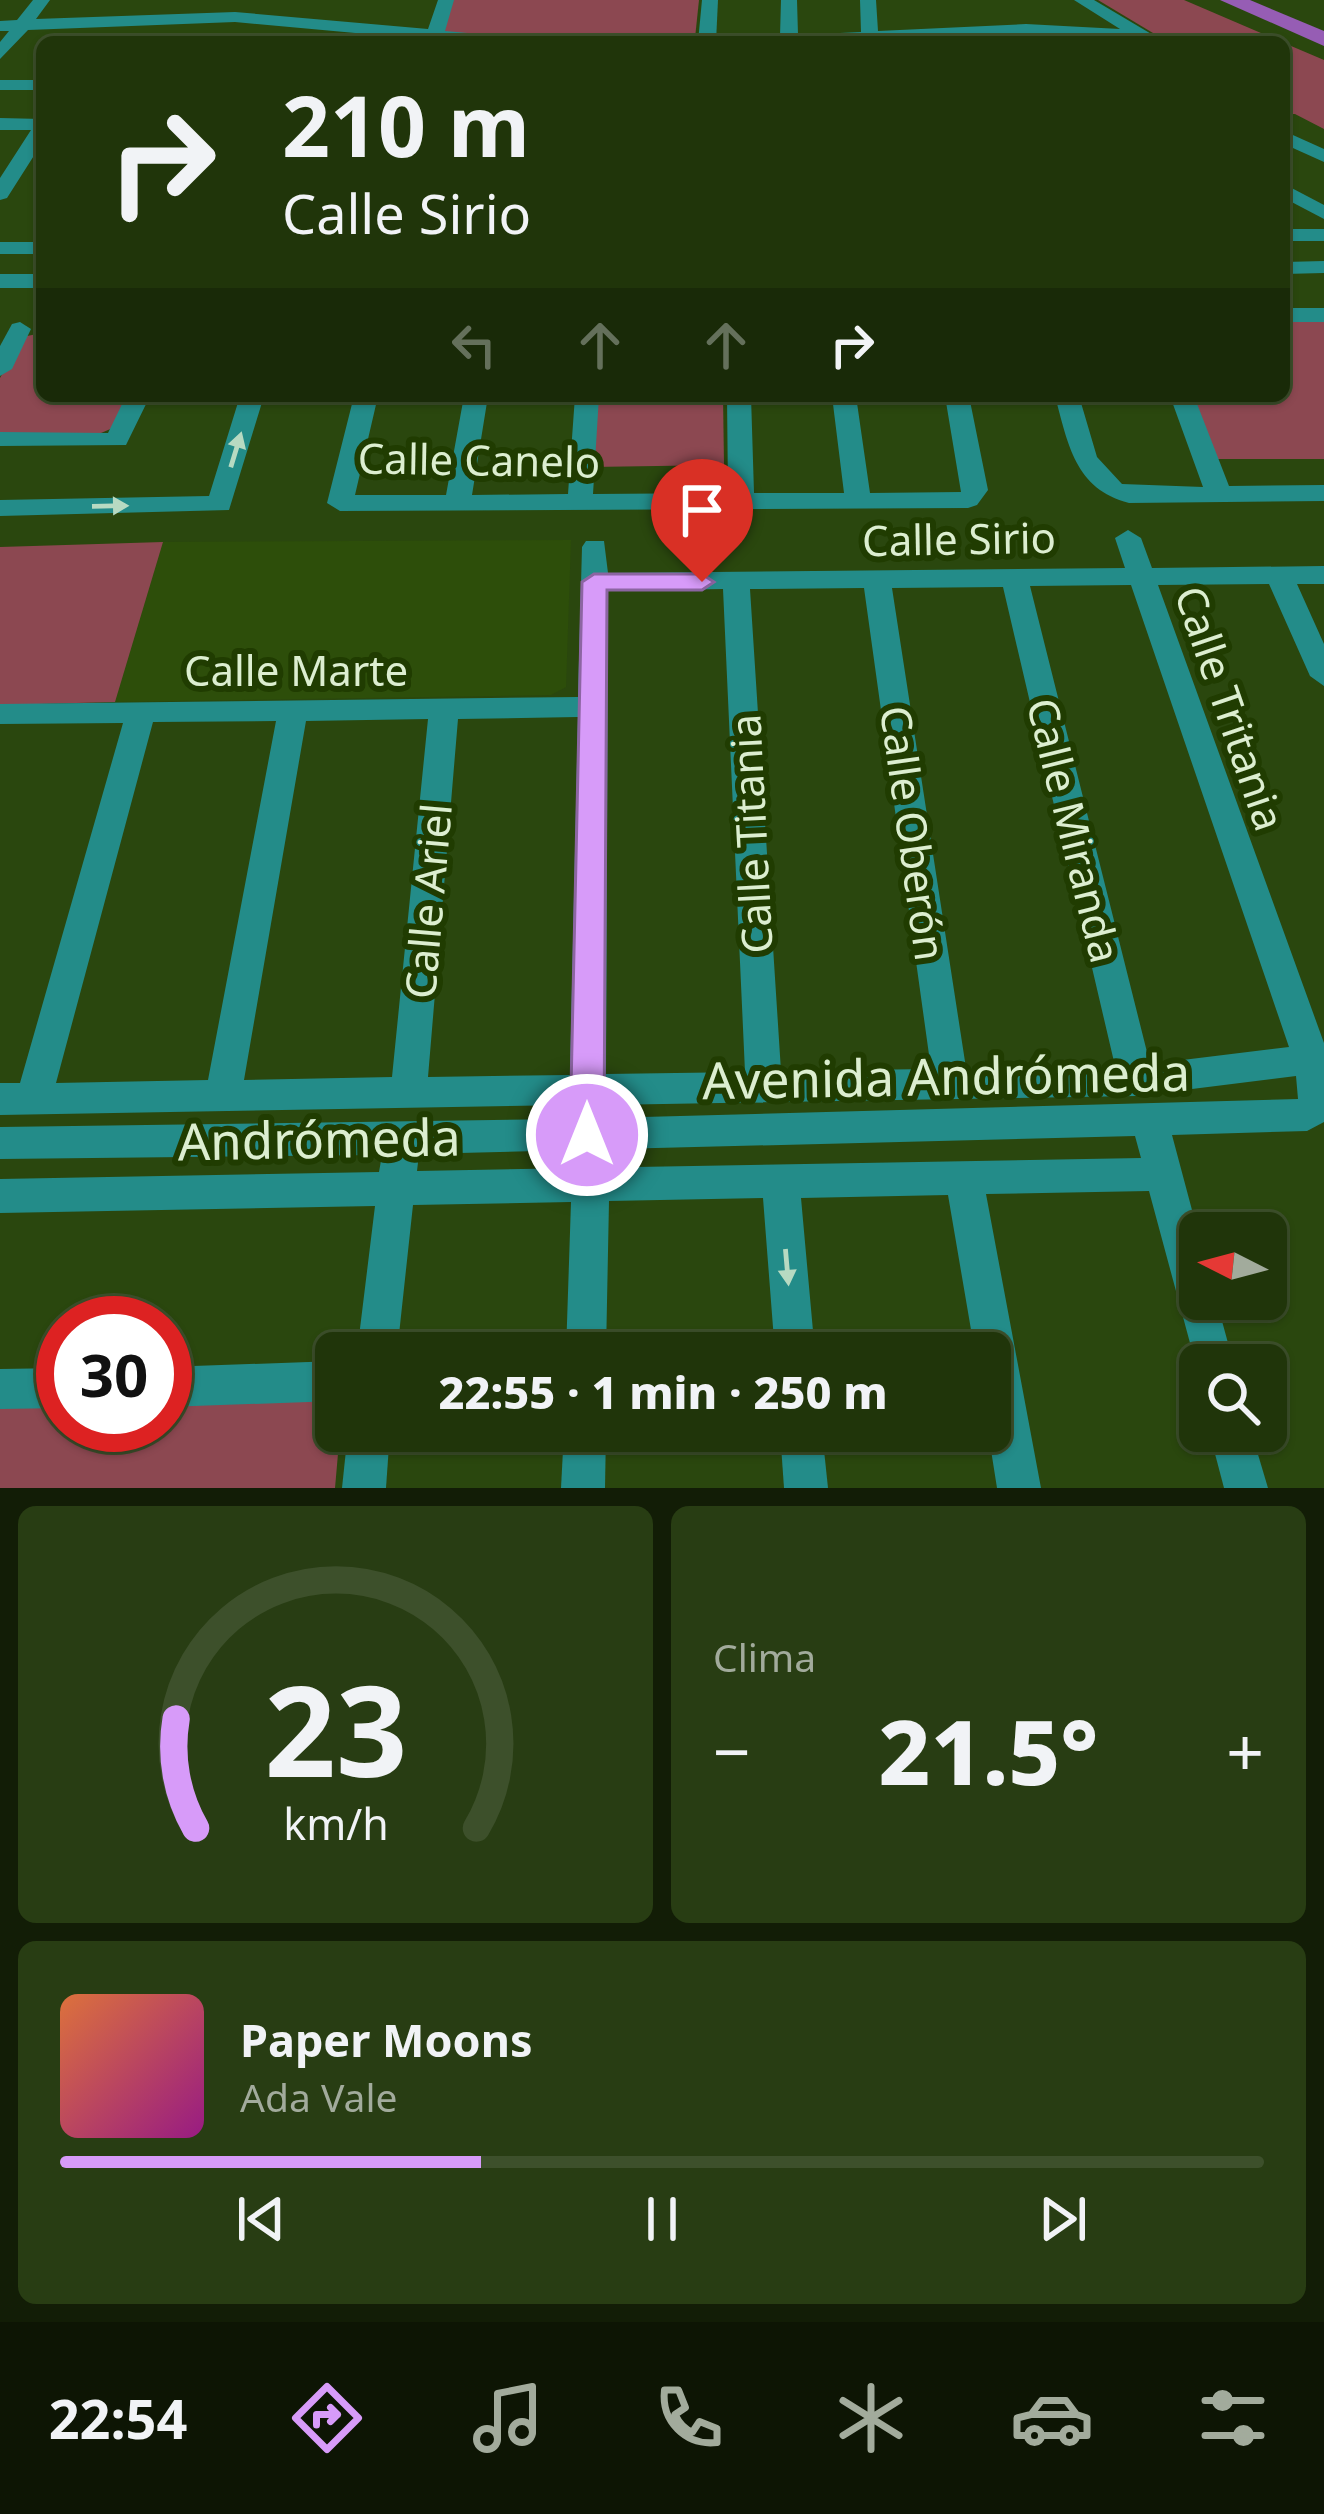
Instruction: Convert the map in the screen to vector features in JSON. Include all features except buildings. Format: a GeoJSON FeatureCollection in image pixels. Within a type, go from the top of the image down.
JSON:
{"type":"FeatureCollection","features":[{"type":"Feature","properties":{"kind":"street"},"geometry":{"type":"LineString","coordinates":[[0,54],[10,30],[42,0]]}},
{"type":"Feature","properties":{"kind":"street"},"geometry":{"type":"LineString","coordinates":[[114,30],[134,0]]}},
{"type":"Feature","properties":{"kind":"street"},"geometry":{"type":"LineString","coordinates":[[276,30],[292,0]]}},
{"type":"Feature","properties":{"kind":"street"},"geometry":{"type":"LineString","coordinates":[[435,34],[446,0]]}},
{"type":"Feature","properties":{"kind":"street"},"geometry":{"type":"LineString","coordinates":[[707,36],[710,0]]}},
{"type":"Feature","properties":{"kind":"street"},"geometry":{"type":"LineString","coordinates":[[789,0],[789,36]]}},
{"type":"Feature","properties":{"kind":"street"},"geometry":{"type":"LineString","coordinates":[[868,0],[870,36],[947,23],[1025,22],[1128,36]]}},
{"type":"Feature","properties":{"kind":"street"},"geometry":{"type":"LineString","coordinates":[[1082,0],[1145,36]]}},
{"type":"Feature","properties":{"kind":"street"},"geometry":{"type":"LineString","coordinates":[[10,30],[114,30],[201,21],[276,30],[454,36]]}},
{"type":"Feature","properties":{"kind":"street"},"geometry":{"type":"LineString","coordinates":[[0,85],[36,85]]}},
{"type":"Feature","properties":{"kind":"street"},"geometry":{"type":"LineString","coordinates":[[0,124],[36,127]]}},
{"type":"Feature","properties":{"kind":"street"},"geometry":{"type":"LineString","coordinates":[[0,194],[36,137]]}},
{"type":"Feature","properties":{"kind":"street"},"geometry":{"type":"LineString","coordinates":[[1290,140],[1324,156]]}},
{"type":"Feature","properties":{"kind":"street"},"geometry":{"type":"LineString","coordinates":[[1290,193],[1324,212]]}},
{"type":"Feature","properties":{"kind":"street"},"geometry":{"type":"LineString","coordinates":[[1290,235],[1324,235]]}},
{"type":"Feature","properties":{"kind":"street"},"geometry":{"type":"LineString","coordinates":[[0,248],[36,248]]}},
{"type":"Feature","properties":{"kind":"street"},"geometry":{"type":"LineString","coordinates":[[1290,268],[1324,267]]}},
{"type":"Feature","properties":{"kind":"street"},"geometry":{"type":"LineString","coordinates":[[0,281],[36,281]]}},
{"type":"Feature","properties":{"kind":"street"},"geometry":{"type":"LineString","coordinates":[[1290,282],[1324,282]]}},
{"type":"Feature","properties":{"kind":"street"},"geometry":{"type":"LineString","coordinates":[[0,294],[36,294]]}},
{"type":"Feature","properties":{"kind":"street"},"geometry":{"type":"LineString","coordinates":[[1290,315],[1324,315]]}},
{"type":"Feature","properties":{"kind":"street"},"geometry":{"type":"LineString","coordinates":[[0,369],[21,329]]}},
{"type":"Feature","properties":{"kind":"street"},"geometry":{"type":"LineString","coordinates":[[0,439],[117,440],[135,402]]}},
{"type":"Feature","properties":{"kind":"street"},"geometry":{"type":"LineString","coordinates":[[0,508],[220,504],[250,402]]}},
{"type":"Feature","properties":{"kind":"street","name":"Calle Canelo"},"geometry":{"type":"LineString","coordinates":[[364,402],[340,503],[973,499],[958,402]]}},
{"type":"Feature","properties":{"kind":"street"},"geometry":{"type":"LineString","coordinates":[[458,502],[475,402]]}},
{"type":"Feature","properties":{"kind":"street"},"geometry":{"type":"LineString","coordinates":[[580,501],[587,402]]}},
{"type":"Feature","properties":{"kind":"street"},"geometry":{"type":"LineString","coordinates":[[739,402],[741,500]]}},
{"type":"Feature","properties":{"kind":"street"},"geometry":{"type":"LineString","coordinates":[[845,402],[858,500]]}},
{"type":"Feature","properties":{"kind":"street"},"geometry":{"type":"LineString","coordinates":[[1069,402],[1088,466],[1107,490],[1129,495],[1324,493]]}},
{"type":"Feature","properties":{"kind":"street"},"geometry":{"type":"LineString","coordinates":[[1184,402],[1219,494]]}},
{"type":"Feature","properties":{"kind":"street","name":"Calle Tritania"},"geometry":{"type":"LineString","coordinates":[[1128,538],[1317,1058],[1320,1092],[1316,1109]]}},
{"type":"Feature","properties":{"kind":"street"},"geometry":{"type":"LineString","coordinates":[[587,1135],[595,547]]}},
{"type":"Feature","properties":{"kind":"street"},"geometry":{"type":"LineString","coordinates":[[1279,575],[1324,676]]}},
{"type":"Feature","properties":{"kind":"street","name":"Calle Sirio"},"geometry":{"type":"LineString","coordinates":[[594,582],[1324,575]]}},
{"type":"Feature","properties":{"kind":"street","name":"Calle Miranda"},"geometry":{"type":"LineString","coordinates":[[1015,579],[1136,1081]]}},
{"type":"Feature","properties":{"kind":"street","name":"Calle Oberón"},"geometry":{"type":"LineString","coordinates":[[877,580],[951,1086]]}},
{"type":"Feature","properties":{"kind":"street","name":"Calle Titania"},"geometry":{"type":"LineString","coordinates":[[736,582],[764,1086]]}},
{"type":"Feature","properties":{"kind":"street","name":"Calle Marte"},"geometry":{"type":"LineString","coordinates":[[0,714],[592,707]]}},
{"type":"Feature","properties":{"kind":"street","name":"Calle Ariel"},"geometry":{"type":"LineString","coordinates":[[410,1093],[444,710]]}},
{"type":"Feature","properties":{"kind":"street"},"geometry":{"type":"LineString","coordinates":[[223,1094],[293,711]]}},
{"type":"Feature","properties":{"kind":"street"},"geometry":{"type":"LineString","coordinates":[[141,712],[17,1098],[1136,1081],[1317,1058]]}},
{"type":"Feature","properties":{"kind":"street","name":"Avenida Andrómeda"},"geometry":{"type":"LineString","coordinates":[[0,1143],[1150,1122],[1307,1115],[1316,1109]]}},
{"type":"Feature","properties":{"kind":"street"},"geometry":{"type":"LineString","coordinates":[[1150,1122],[1207,1344]]}},
{"type":"Feature","properties":{"kind":"street"},"geometry":{"type":"LineString","coordinates":[[380,1332],[402,1139]]}},
{"type":"Feature","properties":{"kind":"street","name":"Andrómeda"},"geometry":{"type":"LineString","coordinates":[[0,1196],[1162,1174]]}},
{"type":"Feature","properties":{"kind":"street"},"geometry":{"type":"LineString","coordinates":[[964,1177],[1019,1488]]}},
{"type":"Feature","properties":{"kind":"street"},"geometry":{"type":"LineString","coordinates":[[780,1180],[792,1332]]}},
{"type":"Feature","properties":{"kind":"street"},"geometry":{"type":"LineString","coordinates":[[586,1332],[590,1184]]}},
{"type":"Feature","properties":{"kind":"street"},"geometry":{"type":"LineString","coordinates":[[192,1386],[315,1382]]}},
{"type":"Feature","properties":{"kind":"street"},"geometry":{"type":"LineString","coordinates":[[0,1389],[36,1388]]}},
{"type":"Feature","properties":{"kind":"street"},"geometry":{"type":"LineString","coordinates":[[364,1488],[367,1452]]}},
{"type":"Feature","properties":{"kind":"street"},"geometry":{"type":"LineString","coordinates":[[583,1488],[584,1452]]}},
{"type":"Feature","properties":{"kind":"street"},"geometry":{"type":"LineString","coordinates":[[803,1452],[806,1488]]}},
{"type":"Feature","properties":{"kind":"street"},"geometry":{"type":"LineString","coordinates":[[1236,1452],[1246,1488]]}},
{"type":"Feature","properties":{"kind":"shaded area"},"geometry":{"type":"Polygon","coordinates":[[[451,0],[699,0],[695,36],[506,36],[447,34],[443,28],[451,0]]]}},
{"type":"Feature","properties":{"kind":"shaded area"},"geometry":{"type":"Polygon","coordinates":[[[1098,0],[1184,0],[1268,36],[1158,36],[1098,0]]]}},
{"type":"Feature","properties":{"kind":"shaded area"},"geometry":{"type":"Polygon","coordinates":[[[1290,46],[1324,60],[1324,129],[1290,114],[1290,46]]]}},
{"type":"Feature","properties":{"kind":"shaded area"},"geometry":{"type":"Polygon","coordinates":[[[1324,321],[1324,459],[1216,459],[1194,402],[1290,402],[1290,322],[1324,321]]]}},
{"type":"Feature","properties":{"kind":"shaded area"},"geometry":{"type":"Polygon","coordinates":[[[36,334],[36,402],[125,402],[115,427],[101,433],[0,434],[0,378],[22,337],[36,334]]]}},
{"type":"Feature","properties":{"kind":"shaded area"},"geometry":{"type":"Polygon","coordinates":[[[594,402],[723,402],[724,465],[591,467],[594,402]]]}},
{"type":"Feature","properties":{"kind":"shaded area"},"geometry":{"type":"Polygon","coordinates":[[[571,540],[566,687],[551,695],[115,702],[163,542],[571,540]]]}},
{"type":"Feature","properties":{"kind":"shaded area"},"geometry":{"type":"Polygon","coordinates":[[[163,542],[115,702],[0,705],[0,547],[163,542]]]}},
{"type":"Feature","properties":{"kind":"shaded area"},"geometry":{"type":"Polygon","coordinates":[[[315,1392],[315,1452],[338,1452],[335,1488],[0,1488],[0,1399],[36,1398],[36,1452],[192,1452],[192,1395],[315,1392]]]}},
{"type":"Feature","properties":{"kind":"waterway"},"geometry":{"type":"LineString","coordinates":[[1231,0],[1324,39]]}},
{"type":"Feature","properties":{"kind":"route"},"geometry":{"type":"LineString","coordinates":[[587,1135],[594,582],[702,582]]}}]}
